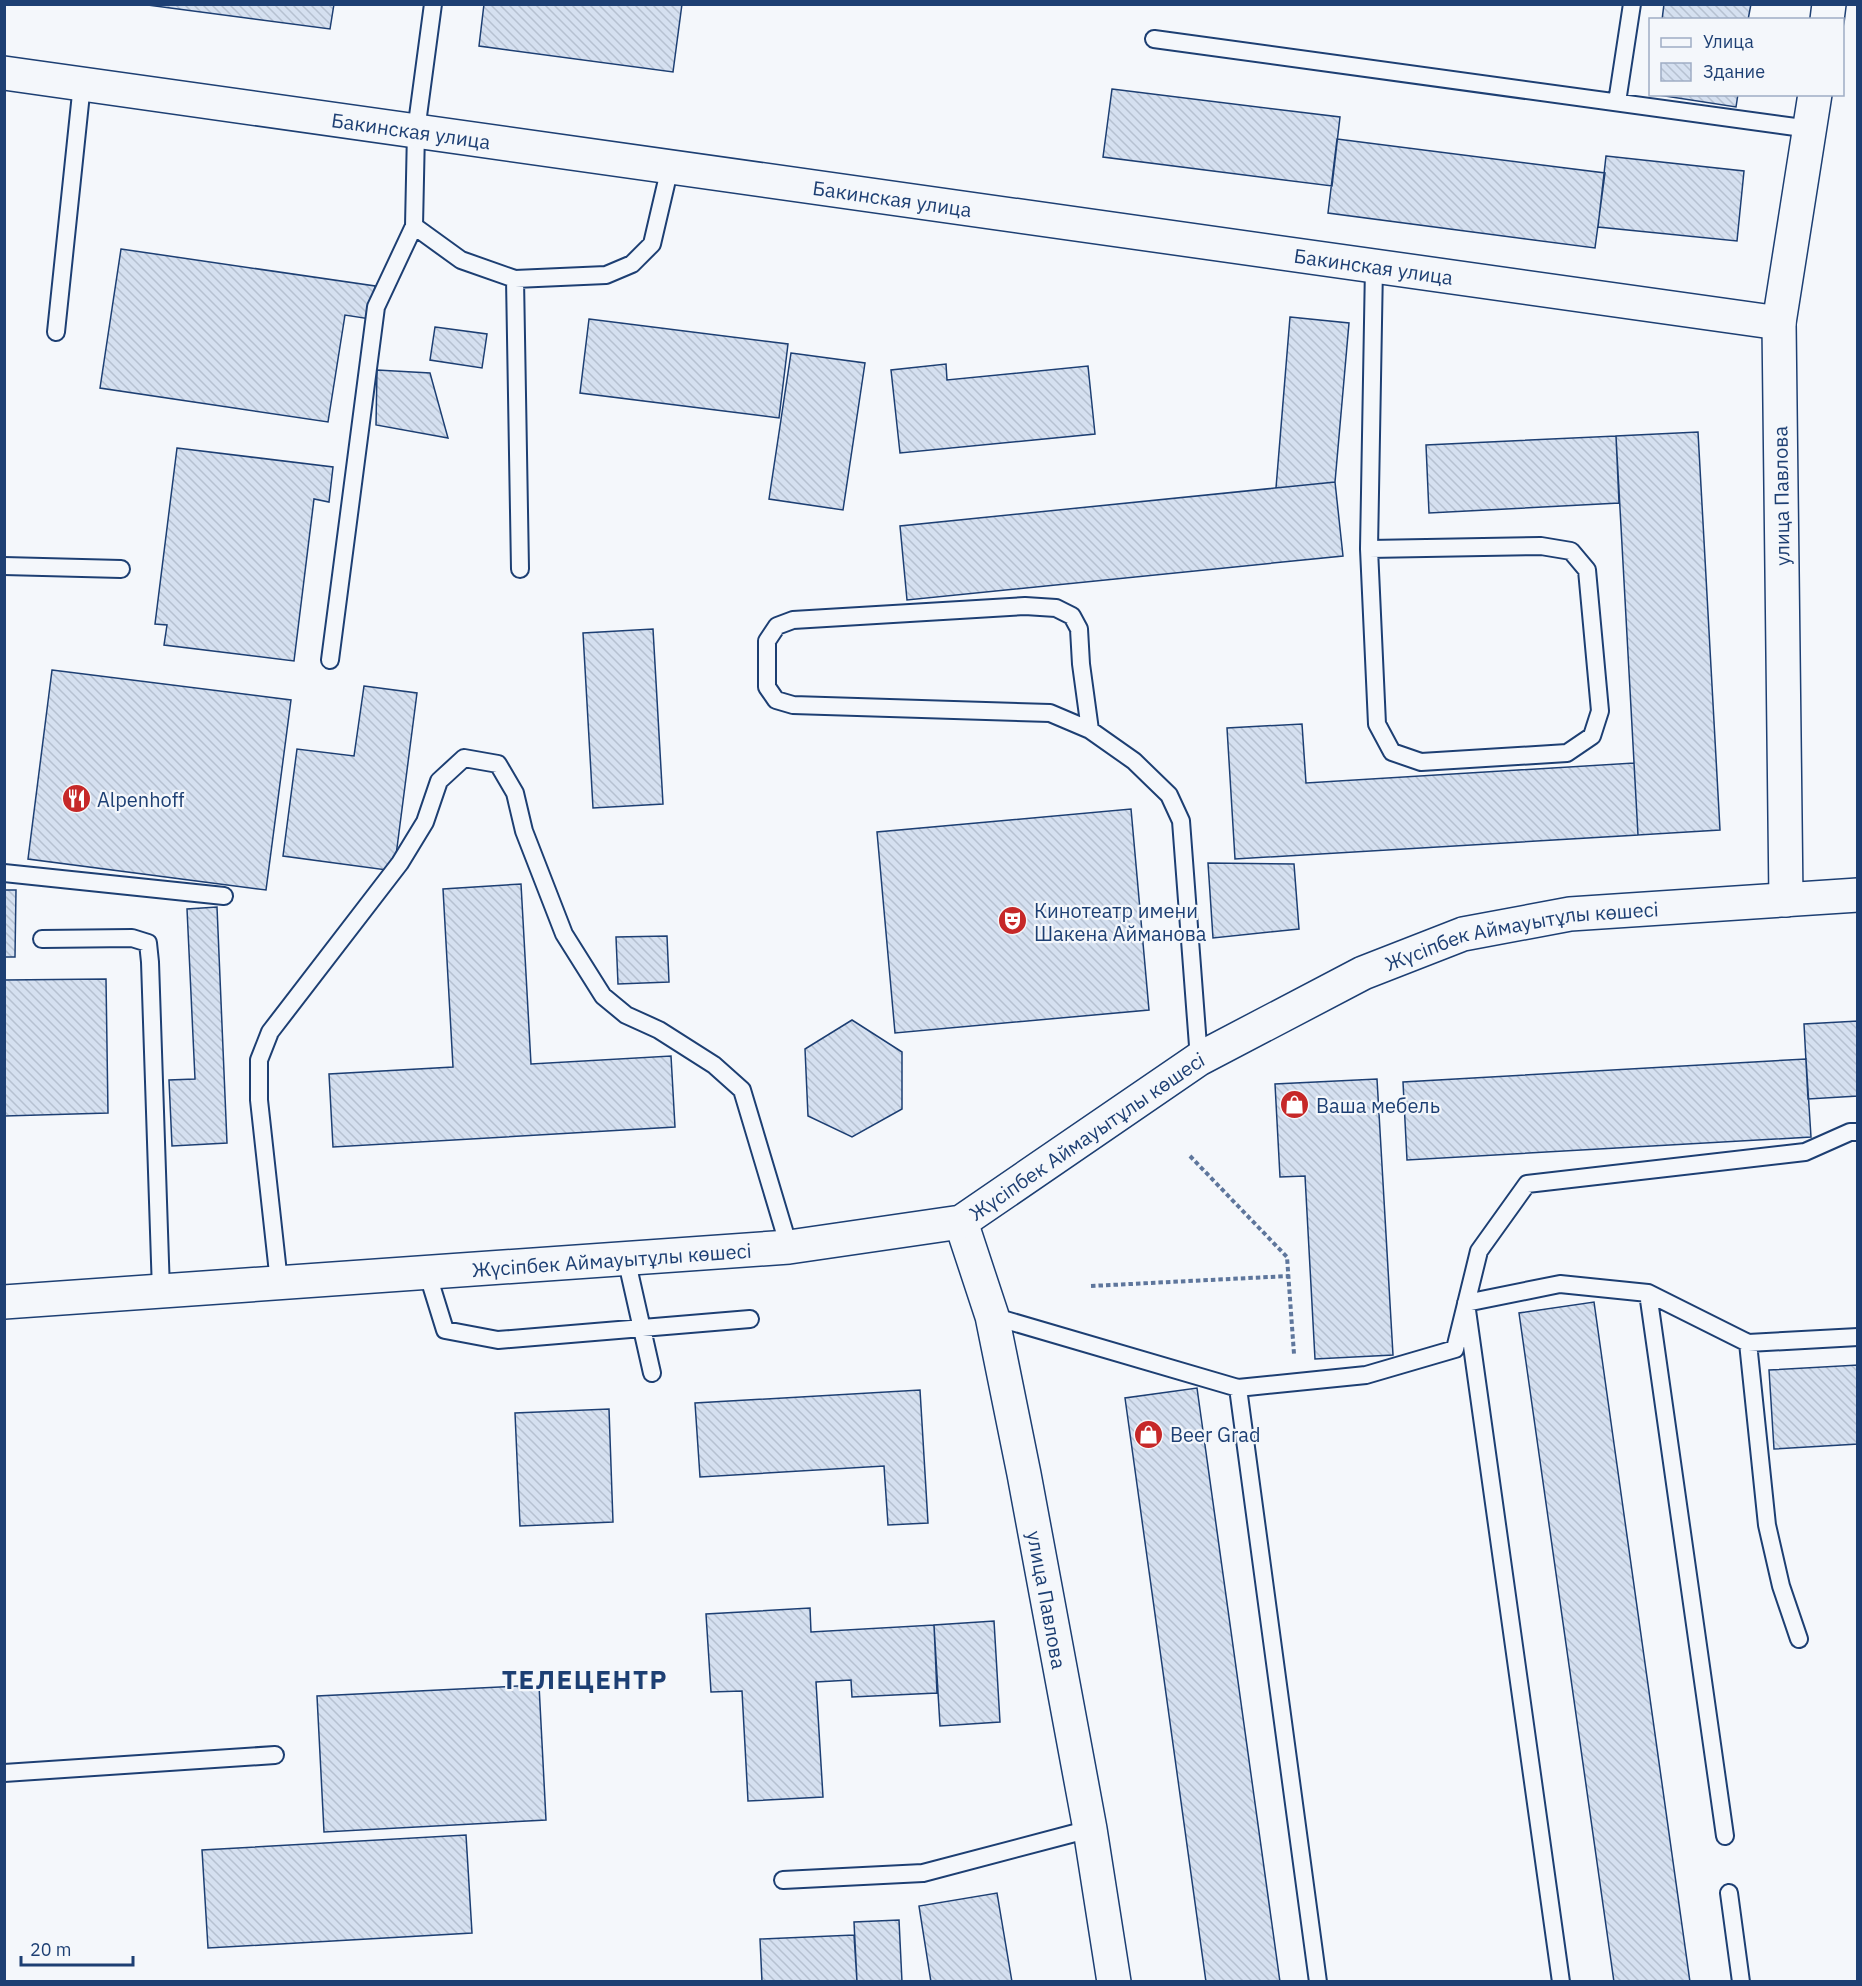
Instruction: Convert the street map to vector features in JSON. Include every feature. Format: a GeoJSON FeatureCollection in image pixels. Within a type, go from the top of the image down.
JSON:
{"type":"FeatureCollection","features":[{"type":"Feature","properties":{"kind":"street","name":"Бакинская улица"},"geometry":{"type":"LineString","coordinates":[[4,73],[1779,323]]}},
{"type":"Feature","properties":{"kind":"street","name":"улица Павлова"},"geometry":{"type":"LineString","coordinates":[[1786,900],[1779,323],[1815,96]]}},
{"type":"Feature","properties":{"kind":"street","name":"Жүсіпбек Аймауытұлы көшесі"},"geometry":{"type":"LineString","coordinates":[[4,1302],[789,1246],[961,1222],[1199,1059],[1364,973],[1463,934],[1570,914],[1857,895]]}},
{"type":"Feature","properties":{"kind":"street","name":"улица Павлова"},"geometry":{"type":"LineString","coordinates":[[961,1222],[992,1316],[1090,1829],[1114,1982]]}},
{"type":"Feature","properties":{"kind":"lane"},"geometry":{"type":"LineString","coordinates":[[330,660],[376,307],[414,226],[416,131],[433,4]]}},
{"type":"Feature","properties":{"kind":"lane"},"geometry":{"type":"LineString","coordinates":[[1617,102],[1632,4]]}},
{"type":"Feature","properties":{"kind":"lane"},"geometry":{"type":"LineString","coordinates":[[1154,39],[1810,129]]}},
{"type":"Feature","properties":{"kind":"lane"},"geometry":{"type":"LineString","coordinates":[[56,332],[81,84]]}},
{"type":"Feature","properties":{"kind":"lane"},"geometry":{"type":"LineString","coordinates":[[414,226],[461,260],[515,279],[606,275],[632,264],[652,244],[670,167]]}},
{"type":"Feature","properties":{"kind":"lane"},"geometry":{"type":"LineString","coordinates":[[1369,549],[1541,546],[1571,551],[1587,570],[1600,711],[1592,736],[1567,753],[1421,762],[1392,752],[1377,724],[1369,549],[1374,266]]}},
{"type":"Feature","properties":{"kind":"lane"},"geometry":{"type":"LineString","coordinates":[[515,279],[520,569]]}},
{"type":"Feature","properties":{"kind":"lane"},"geometry":{"type":"LineString","coordinates":[[4,566],[121,569]]}},
{"type":"Feature","properties":{"kind":"lane"},"geometry":{"type":"LineString","coordinates":[[1090,730],[1081,664],[1079,629],[1072,616],[1056,608],[1025,606],[793,620],[777,626],[767,641],[766,687],[777,700],[793,705],[1050,712],[1090,730],[1134,761],[1169,795],[1181,821],[1199,1059]]}},
{"type":"Feature","properties":{"kind":"lane"},"geometry":{"type":"LineString","coordinates":[[279,1282],[259,1100],[259,1060],[270,1032],[400,863],[425,822],[439,781],[464,758],[498,764],[515,792],[524,831],[564,934],[603,996],[626,1015],[658,1030],[714,1065],[742,1090],[789,1246]]}},
{"type":"Feature","properties":{"kind":"lane"},"geometry":{"type":"LineString","coordinates":[[4,873],[224,896]]}},
{"type":"Feature","properties":{"kind":"lane"},"geometry":{"type":"LineString","coordinates":[[42,939],[132,938],[148,943],[161,1291]]}},
{"type":"Feature","properties":{"kind":"lane"},"geometry":{"type":"LineString","coordinates":[[992,1316],[1238,1388],[1366,1375],[1455,1349],[1479,1251],[1527,1184],[1805,1152],[1850,1132],[1857,1132]]}},
{"type":"Feature","properties":{"kind":"lane"},"geometry":{"type":"LineString","coordinates":[[626,1258],[652,1373]]}},
{"type":"Feature","properties":{"kind":"lane"},"geometry":{"type":"LineString","coordinates":[[426,1272],[444,1330],[498,1340],[750,1319]]}},
{"type":"Feature","properties":{"kind":"lane"},"geometry":{"type":"LineString","coordinates":[[1467,1303],[1560,1284],[1648,1293],[1748,1343],[1857,1337]]}},
{"type":"Feature","properties":{"kind":"lane"},"geometry":{"type":"LineString","coordinates":[[1648,1293],[1725,1836]]}},
{"type":"Feature","properties":{"kind":"lane"},"geometry":{"type":"LineString","coordinates":[[1467,1303],[1561,1982]]}},
{"type":"Feature","properties":{"kind":"lane"},"geometry":{"type":"LineString","coordinates":[[1748,1343],[1767,1525],[1781,1586],[1799,1639]]}},
{"type":"Feature","properties":{"kind":"lane"},"geometry":{"type":"LineString","coordinates":[[1238,1388],[1318,1982]]}},
{"type":"Feature","properties":{"kind":"lane"},"geometry":{"type":"LineString","coordinates":[[4,1773],[275,1755]]}},
{"type":"Feature","properties":{"kind":"lane"},"geometry":{"type":"LineString","coordinates":[[783,1880],[923,1874],[1090,1829]]}},
{"type":"Feature","properties":{"kind":"lane"},"geometry":{"type":"LineString","coordinates":[[1729,1893],[1741,1982]]}},
{"type":"Feature","properties":{"kind":"path"},"geometry":{"type":"LineString","coordinates":[[1190,1156],[1287,1257],[1296,1382]]}},
{"type":"Feature","properties":{"kind":"path"},"geometry":{"type":"LineString","coordinates":[[1091,1286],[1289,1276]]}},
{"type":"Feature","properties":{"kind":"building"},"geometry":{"type":"Polygon","coordinates":[[[140,4],[334,4],[330,29],[140,4]]]}},
{"type":"Feature","properties":{"kind":"building"},"geometry":{"type":"Polygon","coordinates":[[[484,4],[682,4],[673,72],[479,46],[484,4]]]}},
{"type":"Feature","properties":{"kind":"building"},"geometry":{"type":"Polygon","coordinates":[[[1664,4],[1751,4],[1748,18],[1662,18],[1664,4]]]}},
{"type":"Feature","properties":{"kind":"building"},"geometry":{"type":"Polygon","coordinates":[[[1112,89],[1340,117],[1332,186],[1103,157],[1112,89]]]}},
{"type":"Feature","properties":{"kind":"building"},"geometry":{"type":"Polygon","coordinates":[[[1665,96],[1738,96],[1736,107],[1665,96]]]}},
{"type":"Feature","properties":{"kind":"building"},"geometry":{"type":"Polygon","coordinates":[[[1337,139],[1605,173],[1595,248],[1328,213],[1337,139]]]}},
{"type":"Feature","properties":{"kind":"building"},"geometry":{"type":"Polygon","coordinates":[[[1606,156],[1744,171],[1737,241],[1598,227],[1606,156]]]}},
{"type":"Feature","properties":{"kind":"building"},"geometry":{"type":"Polygon","coordinates":[[[121,249],[375,286],[370,319],[345,315],[328,422],[100,388],[121,249]]]}},
{"type":"Feature","properties":{"kind":"building"},"geometry":{"type":"Polygon","coordinates":[[[1290,317],[1349,323],[1335,482],[1276,488],[1290,317]]]}},
{"type":"Feature","properties":{"kind":"building"},"geometry":{"type":"Polygon","coordinates":[[[589,319],[788,344],[779,418],[580,393],[589,319]]]}},
{"type":"Feature","properties":{"kind":"building"},"geometry":{"type":"Polygon","coordinates":[[[435,327],[487,334],[482,368],[430,360],[435,327]]]}},
{"type":"Feature","properties":{"kind":"building"},"geometry":{"type":"Polygon","coordinates":[[[791,353],[865,363],[843,510],[769,499],[791,353]]]}},
{"type":"Feature","properties":{"kind":"building"},"geometry":{"type":"Polygon","coordinates":[[[946,364],[947,380],[1088,366],[1095,434],[900,453],[891,370],[946,364]]]}},
{"type":"Feature","properties":{"kind":"building"},"geometry":{"type":"Polygon","coordinates":[[[377,370],[430,373],[448,438],[376,425],[377,370]]]}},
{"type":"Feature","properties":{"kind":"building"},"geometry":{"type":"Polygon","coordinates":[[[1698,432],[1720,830],[1638,835],[1616,436],[1698,432]]]}},
{"type":"Feature","properties":{"kind":"building"},"geometry":{"type":"Polygon","coordinates":[[[1616,436],[1619,503],[1429,513],[1426,445],[1616,436]]]}},
{"type":"Feature","properties":{"kind":"building"},"geometry":{"type":"Polygon","coordinates":[[[177,448],[333,467],[329,502],[314,499],[294,661],[164,645],[167,625],[155,624],[177,448]]]}},
{"type":"Feature","properties":{"kind":"building"},"geometry":{"type":"Polygon","coordinates":[[[1335,482],[1343,556],[907,600],[900,526],[1335,482]]]}},
{"type":"Feature","properties":{"kind":"building"},"geometry":{"type":"Polygon","coordinates":[[[653,629],[663,804],[593,808],[583,633],[653,629]]]}},
{"type":"Feature","properties":{"kind":"building"},"geometry":{"type":"Polygon","coordinates":[[[52,670],[291,700],[266,890],[28,859],[52,670]]]}},
{"type":"Feature","properties":{"kind":"building"},"geometry":{"type":"Polygon","coordinates":[[[364,686],[417,693],[394,871],[283,856],[297,749],[354,756],[364,686]]]}},
{"type":"Feature","properties":{"kind":"building"},"geometry":{"type":"Polygon","coordinates":[[[1302,724],[1306,783],[1634,763],[1638,835],[1235,859],[1227,728],[1302,724]]]}},
{"type":"Feature","properties":{"kind":"building","name":"Кинотеатр имени Шакена Айманова"},"geometry":{"type":"Polygon","coordinates":[[[1131,809],[1149,1010],[895,1033],[877,832],[1131,809]]]}},
{"type":"Feature","properties":{"kind":"building"},"geometry":{"type":"Polygon","coordinates":[[[1208,863],[1294,864],[1299,929],[1213,938],[1208,863]]]}},
{"type":"Feature","properties":{"kind":"building"},"geometry":{"type":"Polygon","coordinates":[[[521,884],[531,1064],[671,1056],[675,1127],[333,1147],[329,1074],[453,1067],[443,889],[521,884]]]}},
{"type":"Feature","properties":{"kind":"building"},"geometry":{"type":"Polygon","coordinates":[[[4,890],[16,890],[15,957],[4,957],[4,890]]]}},
{"type":"Feature","properties":{"kind":"building"},"geometry":{"type":"Polygon","coordinates":[[[217,907],[227,1143],[172,1146],[169,1080],[195,1079],[187,909],[217,907]]]}},
{"type":"Feature","properties":{"kind":"building"},"geometry":{"type":"Polygon","coordinates":[[[667,936],[669,982],[618,984],[616,937],[667,936]]]}},
{"type":"Feature","properties":{"kind":"building"},"geometry":{"type":"Polygon","coordinates":[[[106,979],[108,1113],[5,1116],[4,980],[106,979]]]}},
{"type":"Feature","properties":{"kind":"building"},"geometry":{"type":"Polygon","coordinates":[[[852,1020],[902,1052],[902,1109],[852,1137],[808,1116],[805,1049],[852,1020]]]}},
{"type":"Feature","properties":{"kind":"building"},"geometry":{"type":"Polygon","coordinates":[[[1858,1021],[1858,1096],[1808,1099],[1804,1024],[1858,1021]]]}},
{"type":"Feature","properties":{"kind":"building"},"geometry":{"type":"Polygon","coordinates":[[[1806,1059],[1811,1137],[1407,1160],[1403,1082],[1806,1059]]]}},
{"type":"Feature","properties":{"kind":"building"},"geometry":{"type":"Polygon","coordinates":[[[1377,1079],[1393,1355],[1315,1359],[1305,1176],[1280,1177],[1275,1084],[1377,1079]]]}},
{"type":"Feature","properties":{"kind":"building"},"geometry":{"type":"Polygon","coordinates":[[[1594,1302],[1690,1982],[1614,1982],[1519,1313],[1594,1302]]]}},
{"type":"Feature","properties":{"kind":"building"},"geometry":{"type":"Polygon","coordinates":[[[1858,1365],[1858,1444],[1774,1449],[1769,1370],[1858,1365]]]}},
{"type":"Feature","properties":{"kind":"building"},"geometry":{"type":"Polygon","coordinates":[[[1197,1388],[1280,1982],[1206,1982],[1125,1398],[1197,1388]]]}},
{"type":"Feature","properties":{"kind":"building"},"geometry":{"type":"Polygon","coordinates":[[[920,1390],[928,1523],[888,1525],[884,1466],[700,1477],[695,1403],[920,1390]]]}},
{"type":"Feature","properties":{"kind":"building"},"geometry":{"type":"Polygon","coordinates":[[[609,1409],[613,1522],[520,1526],[515,1413],[609,1409]]]}},
{"type":"Feature","properties":{"kind":"building"},"geometry":{"type":"Polygon","coordinates":[[[810,1608],[811,1632],[934,1625],[937,1693],[852,1697],[851,1680],[816,1682],[823,1797],[748,1801],[742,1691],[711,1692],[706,1614],[810,1608]]]}},
{"type":"Feature","properties":{"kind":"building"},"geometry":{"type":"Polygon","coordinates":[[[994,1621],[1000,1722],[940,1726],[934,1625],[994,1621]]]}},
{"type":"Feature","properties":{"kind":"building"},"geometry":{"type":"Polygon","coordinates":[[[539,1685],[546,1820],[324,1832],[317,1696],[539,1685]]]}},
{"type":"Feature","properties":{"kind":"building"},"geometry":{"type":"Polygon","coordinates":[[[466,1835],[472,1933],[208,1948],[202,1850],[466,1835]]]}},
{"type":"Feature","properties":{"kind":"building"},"geometry":{"type":"Polygon","coordinates":[[[997,1893],[1012,1982],[931,1982],[919,1906],[997,1893]]]}},
{"type":"Feature","properties":{"kind":"building"},"geometry":{"type":"Polygon","coordinates":[[[899,1920],[902,1982],[857,1982],[854,1922],[899,1920]]]}},
{"type":"Feature","properties":{"kind":"building"},"geometry":{"type":"Polygon","coordinates":[[[854,1935],[857,1982],[762,1982],[760,1939],[854,1935]]]}},
{"type":"Feature","properties":{"kind":"place","name":"Alpenhoff"},"geometry":{"type":"Point","coordinates":[76,799]}},
{"type":"Feature","properties":{"kind":"place","name":"Кинотеатр имени Шакена Айманова"},"geometry":{"type":"Point","coordinates":[1013,921]}},
{"type":"Feature","properties":{"kind":"place","name":"Ваша мебель"},"geometry":{"type":"Point","coordinates":[1295,1105]}},
{"type":"Feature","properties":{"kind":"place","name":"Beer Grad"},"geometry":{"type":"Point","coordinates":[1149,1434]}},
{"type":"Feature","properties":{"kind":"district","name":"ТЕЛЕЦЕНТР"},"geometry":{"type":"Point","coordinates":[585,1679]}}]}
